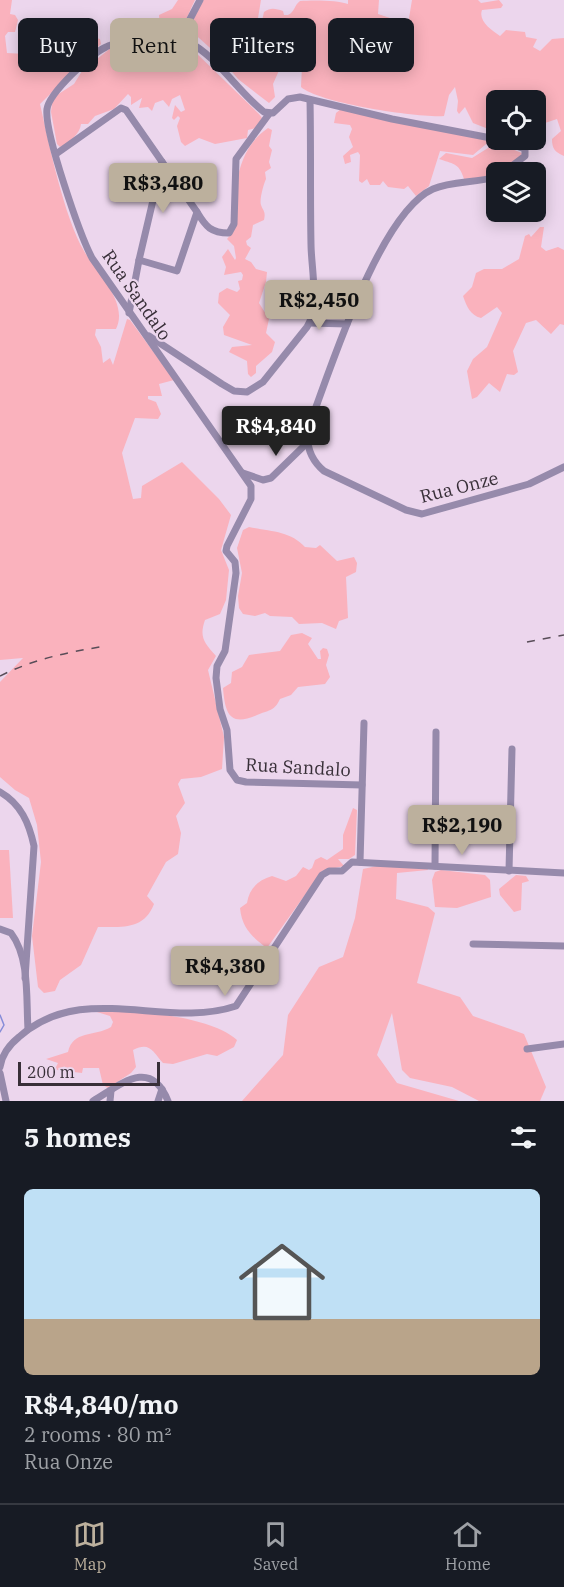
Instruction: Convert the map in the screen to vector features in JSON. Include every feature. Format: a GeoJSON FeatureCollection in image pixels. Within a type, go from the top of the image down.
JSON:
{"type":"FeatureCollection","features":[{"type":"Feature","properties":{"kind":"street"},"geometry":{"type":"LineString","coordinates":[[191,18],[200,0]]}},
{"type":"Feature","properties":{"kind":"street","name":"Rua Sandalo"},"geometry":{"type":"LineString","coordinates":[[110,45],[73,74],[53,95],[47,109],[56,154],[85,245],[129,313],[243,473],[253,493],[227,546],[226,551],[235,562],[236,573],[225,651],[216,669],[232,774],[237,780],[246,782],[362,785]]}},
{"type":"Feature","properties":{"kind":"street"},"geometry":{"type":"LineString","coordinates":[[198,48],[259,109],[269,114]]}},
{"type":"Feature","properties":{"kind":"street"},"geometry":{"type":"LineString","coordinates":[[56,154],[121,108],[126,110],[206,228],[218,233],[229,233],[234,224],[236,159],[269,114],[293,97],[486,137]]}},
{"type":"Feature","properties":{"kind":"street"},"geometry":{"type":"LineString","coordinates":[[144,333],[234,391],[247,392],[263,382],[310,323],[313,277],[310,100]]}},
{"type":"Feature","properties":{"kind":"street"},"geometry":{"type":"LineString","coordinates":[[517,162],[525,156],[523,150]]}},
{"type":"Feature","properties":{"kind":"street"},"geometry":{"type":"LineString","coordinates":[[129,313],[162,162]]}},
{"type":"Feature","properties":{"kind":"street"},"geometry":{"type":"LineString","coordinates":[[243,473],[263,480],[271,478],[307,443],[309,426],[364,280],[404,216],[419,199],[433,189],[486,180]]}},
{"type":"Feature","properties":{"kind":"street"},"geometry":{"type":"LineString","coordinates":[[139,260],[177,271],[197,212]]}},
{"type":"Feature","properties":{"kind":"street"},"geometry":{"type":"LineString","coordinates":[[310,323],[347,324]]}},
{"type":"Feature","properties":{"kind":"street","name":"Rua Onze"},"geometry":{"type":"LineString","coordinates":[[307,443],[317,465],[324,471],[406,510],[422,514],[529,484],[564,467]]}},
{"type":"Feature","properties":{"kind":"street"},"geometry":{"type":"LineString","coordinates":[[360,862],[364,723]]}},
{"type":"Feature","properties":{"kind":"street"},"geometry":{"type":"LineString","coordinates":[[435,866],[436,732]]}},
{"type":"Feature","properties":{"kind":"street"},"geometry":{"type":"LineString","coordinates":[[509,872],[512,749]]}},
{"type":"Feature","properties":{"kind":"street"},"geometry":{"type":"LineString","coordinates":[[0,792],[12,799],[22,812],[30,829],[34,846],[25,978],[27,1029]]}},
{"type":"Feature","properties":{"kind":"street"},"geometry":{"type":"LineString","coordinates":[[0,1067],[5,1052],[27,1029],[56,1015],[107,1007],[185,1013],[236,1006],[322,875],[329,871],[342,871],[349,863],[564,873]]}},
{"type":"Feature","properties":{"kind":"street"},"geometry":{"type":"LineString","coordinates":[[0,929],[11,933],[19,945],[25,978]]}},
{"type":"Feature","properties":{"kind":"street"},"geometry":{"type":"LineString","coordinates":[[473,945],[564,946]]}},
{"type":"Feature","properties":{"kind":"street"},"geometry":{"type":"LineString","coordinates":[[527,1048],[564,1044]]}},
{"type":"Feature","properties":{"kind":"street"},"geometry":{"type":"LineString","coordinates":[[0,1073],[6,1101]]}},
{"type":"Feature","properties":{"kind":"street"},"geometry":{"type":"LineString","coordinates":[[93,1101],[128,1079],[137,1076],[151,1080],[162,1089],[168,1101]]}},
{"type":"Feature","properties":{"kind":"street"},"geometry":{"type":"LineString","coordinates":[[158,1101],[162,1089]]}},
{"type":"Feature","properties":{"kind":"street"},"geometry":{"type":"LineString","coordinates":[[110,1101],[111,1091]]}},
{"type":"Feature","properties":{"kind":"shaded area"},"geometry":{"type":"Polygon","coordinates":[[[0,0],[12,0],[10,14],[15,15],[18,20],[15,32],[8,32],[5,36],[7,53],[18,54],[18,72],[73,72],[40,104],[70,219],[84,251],[110,288],[118,309],[119,319],[116,329],[96,329],[95,335],[101,347],[103,363],[110,358],[113,365],[127,319],[174,380],[159,384],[162,396],[148,396],[148,399],[156,402],[161,414],[158,419],[135,418],[122,453],[133,499],[141,498],[142,486],[182,462],[219,499],[231,515],[221,550],[229,570],[226,600],[220,614],[205,620],[202,631],[206,643],[216,656],[208,670],[224,737],[222,769],[201,777],[181,779],[178,784],[185,803],[176,816],[181,833],[178,854],[166,862],[147,896],[154,904],[150,912],[138,923],[98,927],[81,965],[60,980],[55,991],[44,993],[38,987],[32,936],[41,862],[37,825],[29,798],[0,777],[0,682],[23,658],[0,660],[0,0]]]}},
{"type":"Feature","properties":{"kind":"shaded area"},"geometry":{"type":"Polygon","coordinates":[[[178,0],[195,0],[186,18],[159,18],[159,15],[172,9],[178,0]]]}},
{"type":"Feature","properties":{"kind":"shaded area"},"geometry":{"type":"Polygon","coordinates":[[[203,0],[261,0],[258,18],[210,18],[210,48],[198,37],[198,18],[194,18],[203,0]]]}},
{"type":"Feature","properties":{"kind":"shaded area"},"geometry":{"type":"Polygon","coordinates":[[[318,0],[348,4],[348,0],[379,0],[378,14],[390,18],[328,18],[328,72],[414,72],[414,18],[409,18],[412,0],[478,0],[481,3],[499,0],[503,5],[501,8],[482,10],[481,14],[486,25],[500,36],[506,30],[525,32],[526,37],[537,39],[533,47],[540,51],[552,39],[564,38],[564,156],[553,148],[552,139],[561,131],[557,119],[546,123],[546,90],[486,90],[486,128],[473,123],[465,107],[459,114],[455,87],[449,95],[444,116],[431,116],[347,104],[327,99],[301,87],[302,72],[316,72],[316,18],[263,18],[264,12],[269,9],[283,11],[284,15],[288,15],[300,1],[318,0]]]}},
{"type":"Feature","properties":{"kind":"shaded area"},"geometry":{"type":"Polygon","coordinates":[[[110,49],[110,72],[198,72],[198,55],[210,66],[210,72],[216,72],[262,118],[256,128],[248,130],[247,138],[215,144],[199,138],[185,146],[181,142],[177,126],[180,118],[178,116],[174,120],[172,118],[175,105],[181,112],[185,110],[180,95],[172,99],[169,107],[163,100],[155,103],[152,111],[148,107],[139,108],[142,98],[131,105],[131,97],[128,94],[114,109],[95,116],[88,124],[81,124],[76,135],[60,147],[57,144],[51,112],[52,103],[57,95],[74,84],[81,72],[98,72],[98,58],[110,49]]]}},
{"type":"Feature","properties":{"kind":"shaded area"},"geometry":{"type":"Polygon","coordinates":[[[232,72],[278,72],[273,84],[275,97],[269,103],[232,72]]]}},
{"type":"Feature","properties":{"kind":"shaded area"},"geometry":{"type":"Polygon","coordinates":[[[341,109],[486,139],[486,144],[473,155],[440,151],[429,186],[416,196],[408,186],[404,189],[388,187],[383,181],[380,185],[370,185],[367,179],[362,183],[359,181],[360,155],[358,152],[350,155],[351,162],[345,164],[343,156],[353,147],[349,137],[352,129],[350,125],[334,123],[336,113],[341,109]]]}},
{"type":"Feature","properties":{"kind":"shaded area"},"geometry":{"type":"Polygon","coordinates":[[[268,128],[272,130],[269,146],[272,150],[269,162],[271,168],[265,172],[266,179],[261,199],[265,217],[264,220],[253,225],[251,237],[246,241],[251,248],[245,259],[251,262],[256,269],[267,272],[259,303],[269,319],[266,333],[275,342],[272,352],[256,366],[256,373],[251,377],[248,374],[247,361],[229,352],[232,347],[252,345],[224,335],[223,327],[230,315],[218,303],[219,293],[227,288],[237,292],[240,289],[238,281],[242,280],[243,275],[241,272],[224,275],[226,267],[222,257],[228,249],[235,260],[236,258],[234,246],[227,239],[232,233],[238,175],[248,149],[268,128]]]}},
{"type":"Feature","properties":{"kind":"shaded area"},"geometry":{"type":"Polygon","coordinates":[[[486,149],[514,150],[522,153],[516,162],[486,162],[486,177],[480,178],[464,179],[457,167],[439,159],[446,153],[472,158],[486,149]]]}},
{"type":"Feature","properties":{"kind":"shaded area"},"geometry":{"type":"Polygon","coordinates":[[[540,227],[544,227],[541,247],[546,251],[558,247],[564,250],[564,325],[560,324],[551,334],[536,320],[526,323],[513,351],[518,372],[514,375],[507,374],[500,392],[489,383],[477,397],[472,399],[467,371],[473,359],[487,347],[502,313],[497,307],[481,318],[477,317],[469,310],[463,296],[472,287],[476,273],[484,269],[502,269],[519,259],[525,236],[529,234],[531,237],[540,227]]]}},
{"type":"Feature","properties":{"kind":"shaded area"},"geometry":{"type":"Polygon","coordinates":[[[249,527],[286,535],[305,547],[316,548],[320,545],[337,561],[354,557],[357,563],[356,572],[346,577],[348,618],[339,621],[336,629],[322,623],[299,624],[292,617],[270,616],[265,613],[255,616],[243,614],[239,608],[238,596],[242,573],[237,548],[243,530],[249,527]]]}},
{"type":"Feature","properties":{"kind":"shaded area"},"geometry":{"type":"Polygon","coordinates":[[[302,633],[312,638],[308,644],[318,659],[321,659],[320,651],[323,648],[327,649],[329,655],[326,665],[330,677],[325,684],[298,687],[291,695],[280,699],[273,708],[248,718],[241,720],[231,716],[225,705],[223,688],[231,683],[232,672],[242,667],[249,655],[280,651],[291,635],[302,633]]]}},
{"type":"Feature","properties":{"kind":"shaded area"},"geometry":{"type":"Polygon","coordinates":[[[353,808],[357,810],[355,855],[349,859],[338,859],[344,866],[322,871],[267,948],[249,931],[243,921],[240,908],[247,903],[252,889],[262,880],[272,876],[286,881],[296,876],[303,867],[309,870],[312,868],[315,860],[321,857],[327,860],[343,849],[343,835],[353,808]]]}},
{"type":"Feature","properties":{"kind":"shaded area"},"geometry":{"type":"Polygon","coordinates":[[[0,850],[9,850],[13,918],[0,918],[0,850]]]}},
{"type":"Feature","properties":{"kind":"shaded area"},"geometry":{"type":"Polygon","coordinates":[[[377,866],[427,868],[428,870],[397,873],[396,899],[428,907],[435,913],[417,983],[460,997],[473,1016],[524,1034],[546,1087],[540,1101],[479,1101],[452,1087],[410,1078],[402,1070],[392,1013],[377,1055],[397,1083],[459,1101],[242,1101],[283,1055],[288,1015],[319,967],[343,957],[355,918],[363,869],[377,866]]]}},
{"type":"Feature","properties":{"kind":"shaded area"},"geometry":{"type":"Polygon","coordinates":[[[441,870],[485,875],[490,880],[491,897],[457,908],[435,907],[432,880],[435,872],[441,870]]]}},
{"type":"Feature","properties":{"kind":"shaded area"},"geometry":{"type":"Polygon","coordinates":[[[516,875],[526,876],[529,881],[522,883],[521,910],[514,912],[500,895],[499,889],[516,875]]]}},
{"type":"Feature","properties":{"kind":"shaded area"},"geometry":{"type":"Polygon","coordinates":[[[99,1010],[152,1013],[191,1020],[210,1025],[237,1040],[234,1047],[217,1056],[207,1054],[173,1064],[163,1063],[147,1047],[133,1050],[136,1067],[131,1073],[108,1088],[103,1085],[99,1068],[83,1068],[82,1073],[57,1070],[55,1069],[58,1063],[46,1059],[68,1052],[74,1040],[79,1037],[111,1027],[113,1022],[110,1016],[97,1012],[99,1010]]]}},
{"type":"Feature","properties":{"kind":"waterway"},"geometry":{"type":"LineString","coordinates":[[0,1015],[4,1025],[0,1032]]}},
{"type":"Feature","properties":{"kind":"railway"},"geometry":{"type":"LineString","coordinates":[[527,642],[564,635]]}},
{"type":"Feature","properties":{"kind":"railway"},"geometry":{"type":"LineString","coordinates":[[0,676],[52,657],[106,646]]}}]}
